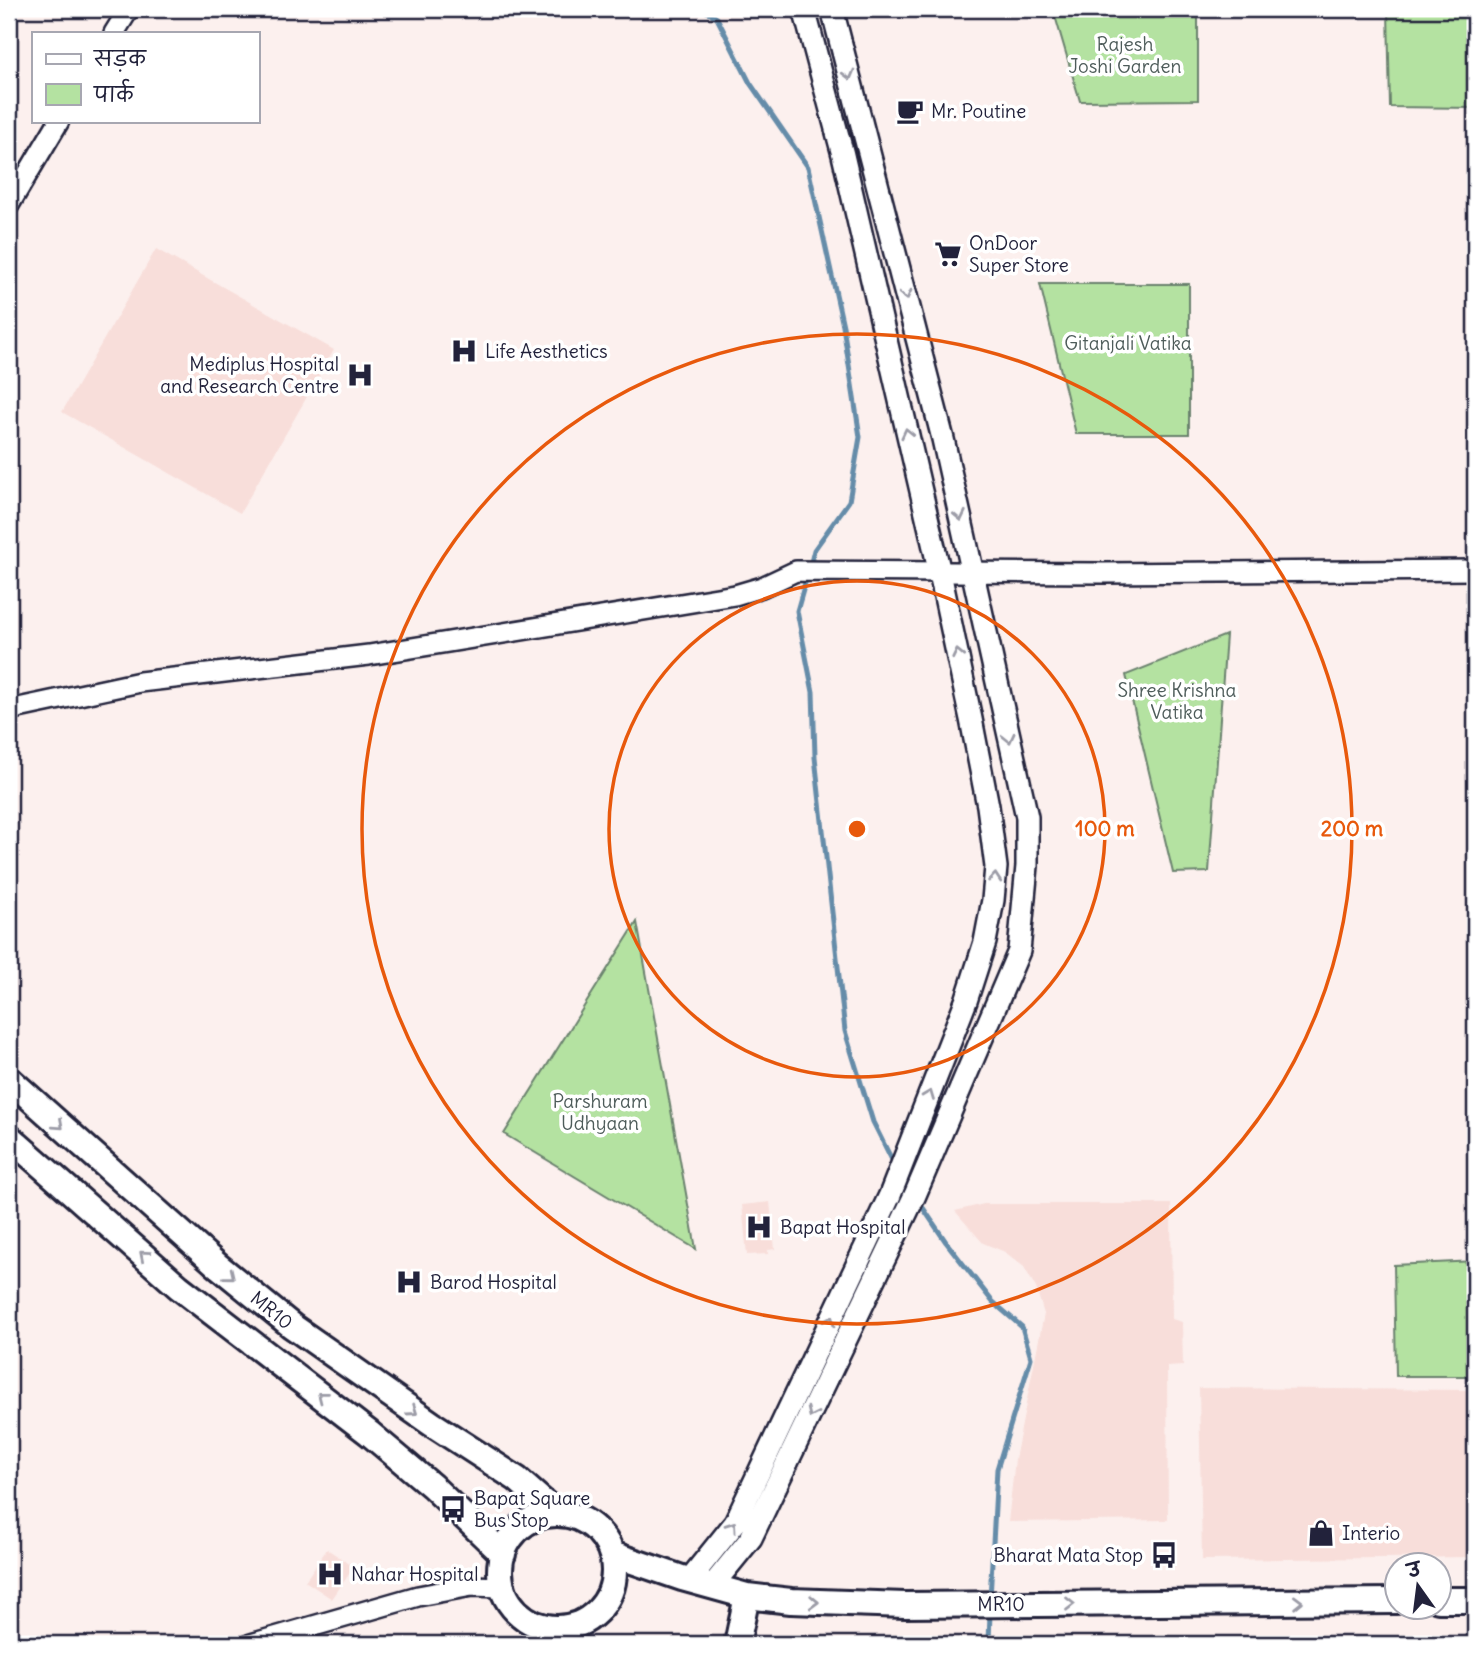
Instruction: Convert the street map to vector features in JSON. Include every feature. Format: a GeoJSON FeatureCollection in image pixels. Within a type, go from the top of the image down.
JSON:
{"type":"FeatureCollection","features":[{"type":"Feature","properties":{"kind":"main road"},"geometry":{"type":"LineString","coordinates":[[701,1583],[735,1523],[905,1159],[966,1001],[985,942],[996,867],[974,731],[940,573],[843,156],[804,9]]}},
{"type":"Feature","properties":{"kind":"main road"},"geometry":{"type":"LineString","coordinates":[[701,1583],[751,1538],[904,1219],[1019,951],[1027,866],[1027,817],[943,439],[832,9]]}},
{"type":"Feature","properties":{"kind":"main road","name":"MR10"},"geometry":{"type":"LineString","coordinates":[[9,1079],[218,1265],[292,1326],[432,1424],[517,1479],[557,1514]]}},
{"type":"Feature","properties":{"kind":"main road","name":"MR10"},"geometry":{"type":"LineString","coordinates":[[9,1137],[179,1287],[369,1433],[432,1486],[503,1554]]}},
{"type":"Feature","properties":{"kind":"main road"},"geometry":{"type":"LineString","coordinates":[[557,1514],[578,1518],[600,1532],[612,1554],[615,1570],[607,1601],[596,1613],[568,1628],[535,1624],[520,1615],[509,1602],[502,1587],[500,1567],[508,1541],[523,1525],[542,1516],[557,1514]]}},
{"type":"Feature","properties":{"kind":"main road","name":"MR10"},"geometry":{"type":"LineString","coordinates":[[612,1554],[747,1596],[790,1601],[905,1605],[1382,1601]]}},
{"type":"Feature","properties":{"kind":"main road"},"geometry":{"type":"LineString","coordinates":[[737,1644],[747,1596]]}},
{"type":"Feature","properties":{"kind":"main road"},"geometry":{"type":"LineString","coordinates":[[1452,1600],[1475,1600]]}},
{"type":"Feature","properties":{"kind":"main road"},"geometry":{"type":"LineString","coordinates":[[551,1628],[571,1644]]}},
{"type":"Feature","properties":{"kind":"street"},"geometry":{"type":"LineString","coordinates":[[115,32],[129,9]]}},
{"type":"Feature","properties":{"kind":"street"},"geometry":{"type":"LineString","coordinates":[[9,205],[58,122]]}},
{"type":"Feature","properties":{"kind":"street"},"geometry":{"type":"LineString","coordinates":[[9,710],[140,682],[369,654],[736,595],[762,587],[796,571],[972,573],[1475,570]]}},
{"type":"Feature","properties":{"kind":"street"},"geometry":{"type":"LineString","coordinates":[[251,1644],[418,1596],[472,1586],[502,1587]]}},
{"type":"Feature","properties":{"kind":"shaded area"},"geometry":{"type":"Polygon","coordinates":[[[156,249],[334,350],[240,513],[62,412],[156,249]]]}},
{"type":"Feature","properties":{"kind":"shaded area","name":"Bapat Hospital"},"geometry":{"type":"Polygon","coordinates":[[[770,1202],[775,1249],[768,1250],[768,1254],[747,1255],[742,1205],[770,1202]]]}},
{"type":"Feature","properties":{"kind":"shaded area"},"geometry":{"type":"Polygon","coordinates":[[[984,1204],[1171,1204],[1172,1319],[1182,1322],[1183,1366],[1167,1367],[1168,1520],[1008,1522],[1015,1459],[1044,1314],[1036,1288],[1024,1267],[1005,1252],[983,1243],[955,1211],[984,1204]]]}},
{"type":"Feature","properties":{"kind":"shaded area"},"geometry":{"type":"Polygon","coordinates":[[[1199,1388],[1475,1390],[1475,1557],[1452,1557],[1452,1552],[1382,1552],[1382,1558],[1202,1560],[1199,1388]]]}},
{"type":"Feature","properties":{"kind":"shaded area","name":"Nahar Hospital"},"geometry":{"type":"Polygon","coordinates":[[[327,1549],[354,1567],[332,1599],[305,1581],[327,1549]]]}},
{"type":"Feature","properties":{"kind":"green space","name":"Rajesh Joshi Garden"},"geometry":{"type":"Polygon","coordinates":[[[1053,9],[1198,9],[1198,100],[1080,101],[1053,9]]]}},
{"type":"Feature","properties":{"kind":"green space"},"geometry":{"type":"Polygon","coordinates":[[[1388,9],[1472,9],[1475,108],[1390,107],[1388,9]]]}},
{"type":"Feature","properties":{"kind":"green space","name":"Gitanjali Vatika"},"geometry":{"type":"Polygon","coordinates":[[[1040,284],[1189,284],[1189,434],[1076,434],[1040,284]]]}},
{"type":"Feature","properties":{"kind":"green space","name":"Shree Krishna Vatika"},"geometry":{"type":"Polygon","coordinates":[[[1226,635],[1209,872],[1173,873],[1126,675],[1226,635]]]}},
{"type":"Feature","properties":{"kind":"green space","name":"Parshuram Udhyaan"},"geometry":{"type":"Polygon","coordinates":[[[637,922],[696,1249],[504,1134],[637,922]]]}},
{"type":"Feature","properties":{"kind":"green space"},"geometry":{"type":"Polygon","coordinates":[[[1475,1261],[1475,1376],[1396,1376],[1394,1265],[1475,1261]]]}},
{"type":"Feature","properties":{"kind":"waterway"},"geometry":{"type":"LineString","coordinates":[[703,9],[717,18],[750,83],[808,167],[843,326],[860,437],[849,501],[814,550],[810,566]]}},
{"type":"Feature","properties":{"kind":"waterway"},"geometry":{"type":"LineString","coordinates":[[807,576],[797,611],[813,692],[815,757],[845,1031],[873,1122],[894,1164]]}},
{"type":"Feature","properties":{"kind":"waterway"},"geometry":{"type":"LineString","coordinates":[[919,1202],[992,1301],[1022,1327],[1031,1358],[997,1469],[990,1599]]}},
{"type":"Feature","properties":{"kind":"waterway"},"geometry":{"type":"LineString","coordinates":[[989,1644],[990,1612]]}},
{"type":"Feature","properties":{"kind":"place","name":"Mr. Poutine"},"geometry":{"type":"Point","coordinates":[910,111]}},
{"type":"Feature","properties":{"kind":"place","name":"OnDoor Super Store"},"geometry":{"type":"Point","coordinates":[948,254]}},
{"type":"Feature","properties":{"kind":"place","name":"Life Aesthetics"},"geometry":{"type":"Point","coordinates":[464,351]}},
{"type":"Feature","properties":{"kind":"place","name":"Mediplus Hospital and Research Centre"},"geometry":{"type":"Point","coordinates":[360,375]}},
{"type":"Feature","properties":{"kind":"place","name":"Bapat Hospital"},"geometry":{"type":"Point","coordinates":[759,1227]}},
{"type":"Feature","properties":{"kind":"place","name":"Barod Hospital"},"geometry":{"type":"Point","coordinates":[409,1282]}},
{"type":"Feature","properties":{"kind":"place","name":"Bapat Square Bus Stop"},"geometry":{"type":"Point","coordinates":[453,1509]}},
{"type":"Feature","properties":{"kind":"place","name":"Interio"},"geometry":{"type":"Point","coordinates":[1321,1533]}},
{"type":"Feature","properties":{"kind":"place","name":"Bharat Mata Stop"},"geometry":{"type":"Point","coordinates":[1164,1555]}},
{"type":"Feature","properties":{"kind":"place","name":"Nahar Hospital"},"geometry":{"type":"Point","coordinates":[330,1574]}}]}
